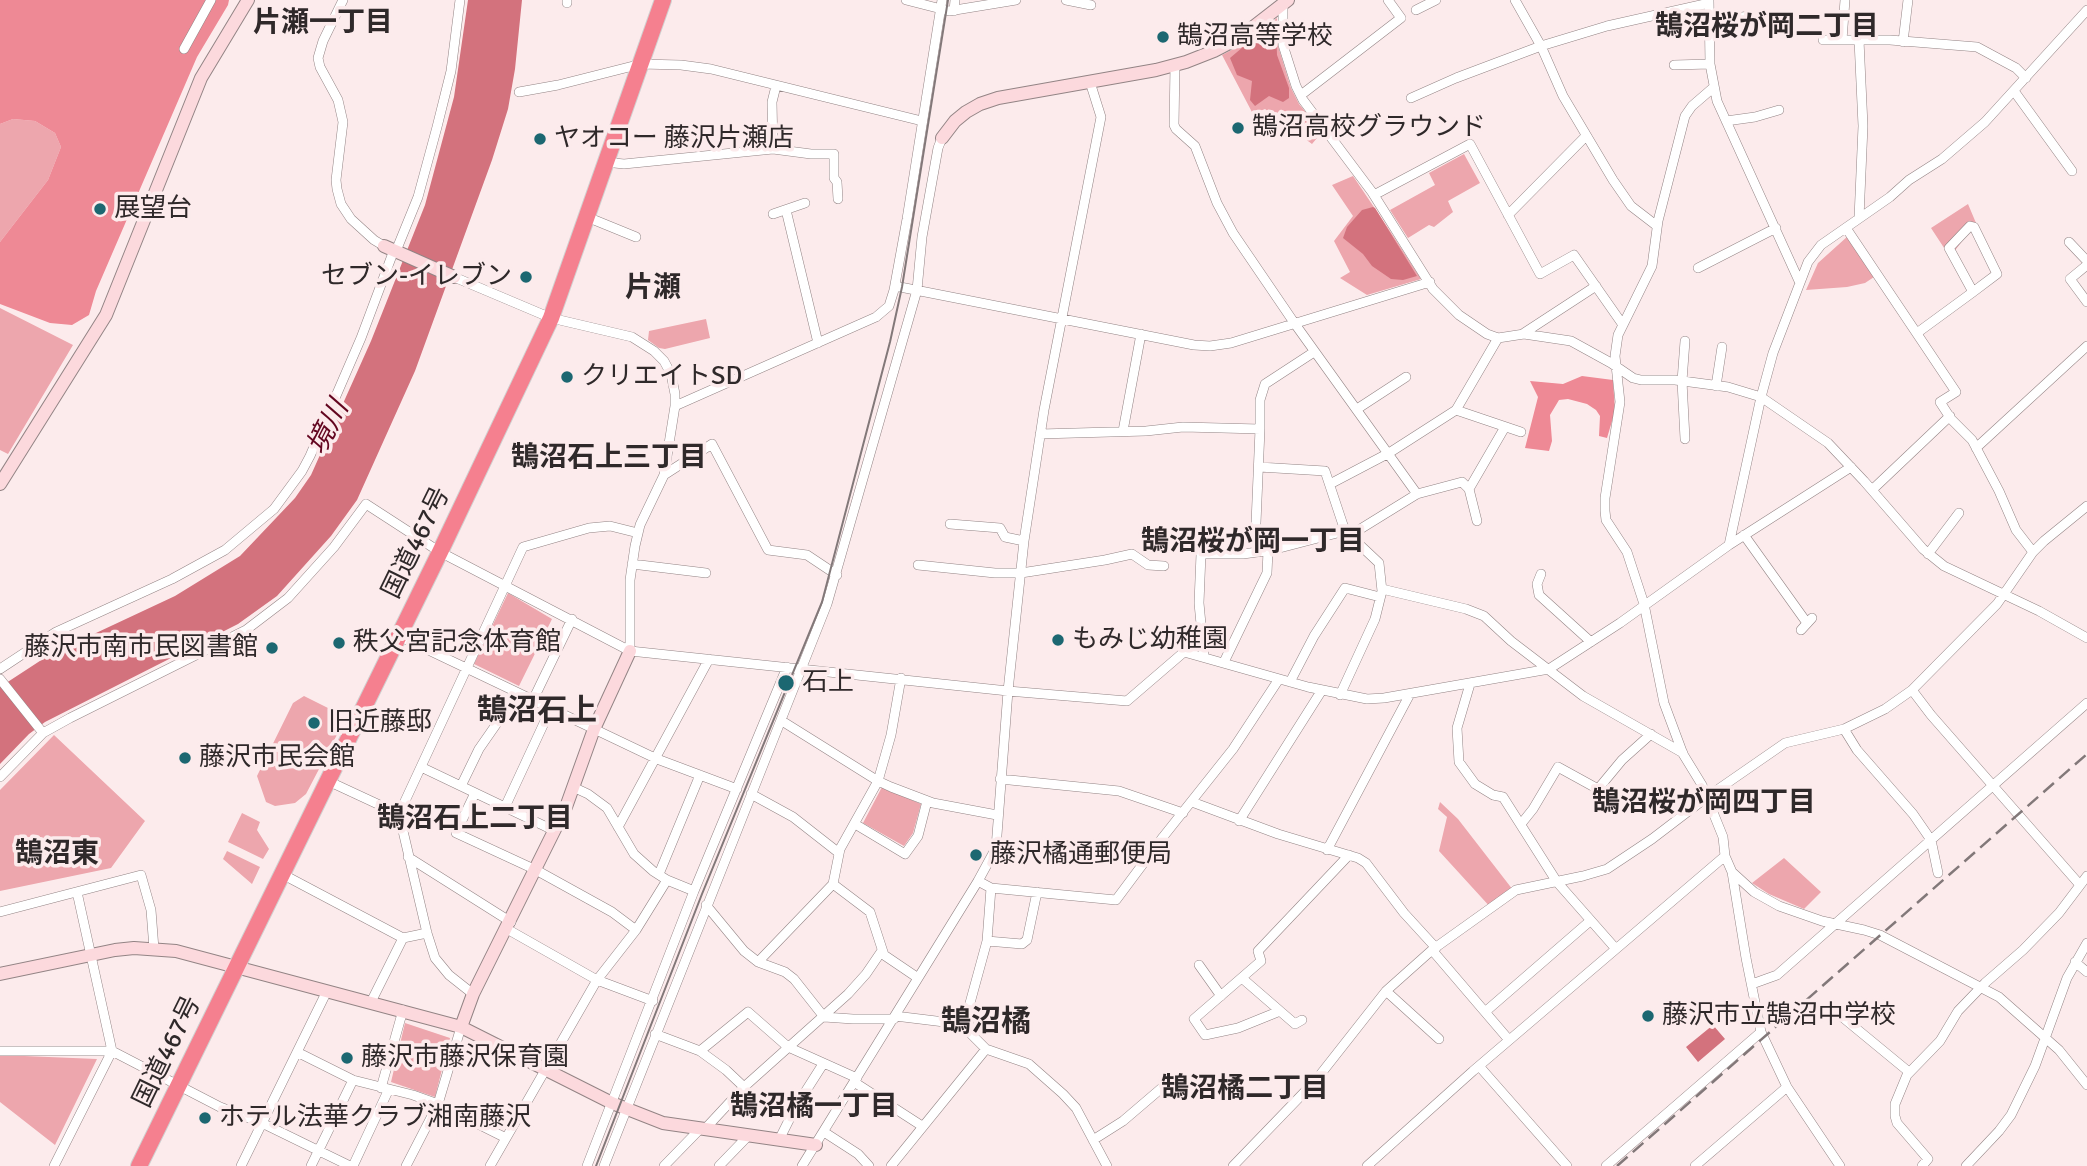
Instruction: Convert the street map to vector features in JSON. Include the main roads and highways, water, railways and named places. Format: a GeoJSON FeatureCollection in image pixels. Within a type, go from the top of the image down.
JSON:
{"type":"FeatureCollection","features":[{"type":"Feature","properties":{"kind":"highway","name":"国道467号"},"geometry":{"type":"LineString","coordinates":[[139,1166],[440,552],[551,318],[663,0]]}},
{"type":"Feature","properties":{"kind":"tram line"},"geometry":{"type":"LineString","coordinates":[[596,1166],[702,894],[822,602],[902,287],[948,0]]}},
{"type":"Feature","properties":{"kind":"railway"},"geometry":{"type":"LineString","coordinates":[[1617,1166],[2087,754]]}},
{"type":"Feature","properties":{"kind":"place","name":"鵠沼高等学校"},"geometry":{"type":"Point","coordinates":[1163,37]}},
{"type":"Feature","properties":{"kind":"place","name":"鵠沼高校グラウンド"},"geometry":{"type":"Point","coordinates":[1238,128]}},
{"type":"Feature","properties":{"kind":"place","name":"ヤオコー 藤沢片瀬店"},"geometry":{"type":"Point","coordinates":[540,139]}},
{"type":"Feature","properties":{"kind":"place","name":"展望台"},"geometry":{"type":"Point","coordinates":[100,209]}},
{"type":"Feature","properties":{"kind":"place","name":"セブン-イレブン"},"geometry":{"type":"Point","coordinates":[526,277]}},
{"type":"Feature","properties":{"kind":"place","name":"クリエイトSD"},"geometry":{"type":"Point","coordinates":[567,377]}},
{"type":"Feature","properties":{"kind":"place","name":"もみじ幼稚園"},"geometry":{"type":"Point","coordinates":[1058,640]}},
{"type":"Feature","properties":{"kind":"place","name":"秩父宮記念体育館"},"geometry":{"type":"Point","coordinates":[339,643]}},
{"type":"Feature","properties":{"kind":"place","name":"藤沢市南市民図書館"},"geometry":{"type":"Point","coordinates":[272,648]}},
{"type":"Feature","properties":{"kind":"place","name":"石上"},"geometry":{"type":"Point","coordinates":[786,683]}},
{"type":"Feature","properties":{"kind":"place","name":"旧近藤邸"},"geometry":{"type":"Point","coordinates":[314,723]}},
{"type":"Feature","properties":{"kind":"place","name":"藤沢市民会館"},"geometry":{"type":"Point","coordinates":[185,758]}},
{"type":"Feature","properties":{"kind":"place","name":"藤沢橘通郵便局"},"geometry":{"type":"Point","coordinates":[976,855]}},
{"type":"Feature","properties":{"kind":"place","name":"藤沢市立鵠沼中学校"},"geometry":{"type":"Point","coordinates":[1648,1016]}},
{"type":"Feature","properties":{"kind":"place","name":"藤沢市藤沢保育園"},"geometry":{"type":"Point","coordinates":[347,1058]}},
{"type":"Feature","properties":{"kind":"place","name":"ホテル法華クラブ湘南藤沢"},"geometry":{"type":"Point","coordinates":[205,1118]}},
{"type":"Feature","properties":{"kind":"district","name":"片瀬一丁目"},"geometry":{"type":"Point","coordinates":[323,24]}},
{"type":"Feature","properties":{"kind":"district","name":"鵠沼桜が岡二丁目"},"geometry":{"type":"Point","coordinates":[1767,28]}},
{"type":"Feature","properties":{"kind":"district","name":"片瀬"},"geometry":{"type":"Point","coordinates":[653,289]}},
{"type":"Feature","properties":{"kind":"district","name":"鵠沼石上三丁目"},"geometry":{"type":"Point","coordinates":[609,459]}},
{"type":"Feature","properties":{"kind":"district","name":"鵠沼桜が岡一丁目"},"geometry":{"type":"Point","coordinates":[1253,543]}},
{"type":"Feature","properties":{"kind":"district","name":"鵠沼石上"},"geometry":{"type":"Point","coordinates":[537,712]}},
{"type":"Feature","properties":{"kind":"district","name":"鵠沼桜が岡四丁目"},"geometry":{"type":"Point","coordinates":[1704,804]}},
{"type":"Feature","properties":{"kind":"district","name":"鵠沼石上二丁目"},"geometry":{"type":"Point","coordinates":[475,820]}},
{"type":"Feature","properties":{"kind":"district","name":"鵠沼東"},"geometry":{"type":"Point","coordinates":[57,855]}},
{"type":"Feature","properties":{"kind":"district","name":"鵠沼橘"},"geometry":{"type":"Point","coordinates":[986,1023]}},
{"type":"Feature","properties":{"kind":"district","name":"鵠沼橘二丁目"},"geometry":{"type":"Point","coordinates":[1245,1090]}},
{"type":"Feature","properties":{"kind":"district","name":"鵠沼橘一丁目"},"geometry":{"type":"Point","coordinates":[814,1108]}},
{"type":"Feature","properties":{"kind":"water label","name":"境川"},"geometry":{"type":"Point","coordinates":[329,428]}}]}
